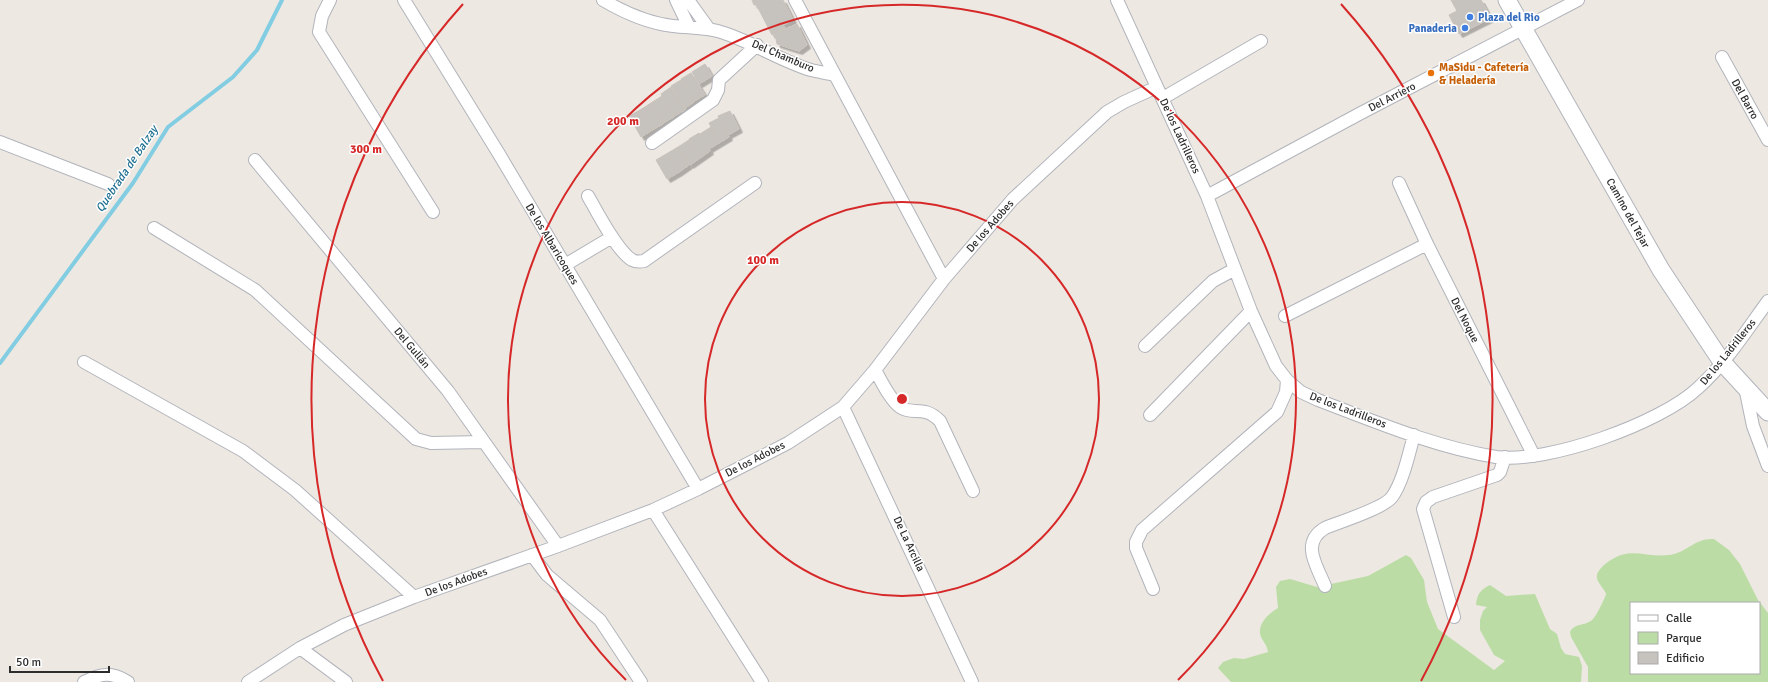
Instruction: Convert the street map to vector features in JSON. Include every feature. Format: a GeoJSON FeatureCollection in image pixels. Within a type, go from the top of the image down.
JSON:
{"type":"FeatureCollection","features":[{"type":"Feature","properties":{"kind":"street"},"geometry":{"type":"LineString","coordinates":[[330,0],[322,16],[319,32],[433,212]]}},
{"type":"Feature","properties":{"kind":"street","name":"De los Albaricoques"},"geometry":{"type":"LineString","coordinates":[[404,0],[565,265],[698,489]]}},
{"type":"Feature","properties":{"kind":"street","name":"Del Chamburo"},"geometry":{"type":"LineString","coordinates":[[602,0],[628,14],[648,22],[709,29],[757,45],[811,70],[835,74]]}},
{"type":"Feature","properties":{"kind":"street"},"geometry":{"type":"LineString","coordinates":[[676,0],[689,27]]}},
{"type":"Feature","properties":{"kind":"street"},"geometry":{"type":"LineString","coordinates":[[688,0],[709,29]]}},
{"type":"Feature","properties":{"kind":"street"},"geometry":{"type":"LineString","coordinates":[[795,0],[944,280]]}},
{"type":"Feature","properties":{"kind":"street","name":"De los Ladrilleros"},"geometry":{"type":"LineString","coordinates":[[1118,0],[1207,196],[1251,311],[1276,366],[1287,380],[1301,392],[1318,400],[1414,435],[1455,448],[1498,457],[1534,456],[1559,452],[1623,431],[1664,412],[1698,389],[1722,362],[1768,301]]}},
{"type":"Feature","properties":{"kind":"street","name":"Camino del Tejar"},"geometry":{"type":"LineString","coordinates":[[1507,0],[1525,28],[1661,270],[1722,362],[1768,412]]}},
{"type":"Feature","properties":{"kind":"street","name":"Del Arriero"},"geometry":{"type":"LineString","coordinates":[[1207,196],[1361,113],[1578,0]]}},
{"type":"Feature","properties":{"kind":"street","name":"De los Adobes"},"geometry":{"type":"LineString","coordinates":[[249,682],[300,648],[344,625],[414,597],[558,546],[653,510],[698,489],[788,442],[843,407],[875,370],[944,280],[1013,199],[1107,112],[1124,102],[1160,92],[1261,41]]}},
{"type":"Feature","properties":{"kind":"street"},"geometry":{"type":"LineString","coordinates":[[652,143],[713,100],[718,90],[719,80],[757,45]]}},
{"type":"Feature","properties":{"kind":"street","name":"Del Barro"},"geometry":{"type":"LineString","coordinates":[[1722,57],[1768,140]]}},
{"type":"Feature","properties":{"kind":"street"},"geometry":{"type":"LineString","coordinates":[[0,142],[108,184]]}},
{"type":"Feature","properties":{"kind":"street","name":"Del Gullán"},"geometry":{"type":"LineString","coordinates":[[255,160],[448,391],[558,546]]}},
{"type":"Feature","properties":{"kind":"street"},"geometry":{"type":"LineString","coordinates":[[588,196],[612,237],[631,260],[638,262],[644,261],[755,183]]}},
{"type":"Feature","properties":{"kind":"street","name":"Del Noque"},"geometry":{"type":"LineString","coordinates":[[1399,183],[1427,244],[1534,456]]}},
{"type":"Feature","properties":{"kind":"street"},"geometry":{"type":"LineString","coordinates":[[154,228],[254,290],[416,439],[431,444],[484,442]]}},
{"type":"Feature","properties":{"kind":"street"},"geometry":{"type":"LineString","coordinates":[[565,265],[612,237]]}},
{"type":"Feature","properties":{"kind":"street"},"geometry":{"type":"LineString","coordinates":[[1285,316],[1427,244]]}},
{"type":"Feature","properties":{"kind":"street"},"geometry":{"type":"LineString","coordinates":[[1145,346],[1213,281],[1235,268]]}},
{"type":"Feature","properties":{"kind":"street"},"geometry":{"type":"LineString","coordinates":[[1150,415],[1251,311]]}},
{"type":"Feature","properties":{"kind":"street"},"geometry":{"type":"LineString","coordinates":[[84,362],[243,451],[295,490],[414,597]]}},
{"type":"Feature","properties":{"kind":"street"},"geometry":{"type":"LineString","coordinates":[[875,370],[894,401],[900,407],[927,411],[940,421],[974,491]]}},
{"type":"Feature","properties":{"kind":"street"},"geometry":{"type":"LineString","coordinates":[[1153,589],[1136,548],[1136,542],[1142,530],[1276,412],[1286,392],[1287,380]]}},
{"type":"Feature","properties":{"kind":"street"},"geometry":{"type":"LineString","coordinates":[[1745,387],[1753,426],[1768,466]]}},
{"type":"Feature","properties":{"kind":"street","name":"De La Arcilla"},"geometry":{"type":"LineString","coordinates":[[843,407],[972,682]]}},
{"type":"Feature","properties":{"kind":"street"},"geometry":{"type":"LineString","coordinates":[[1325,586],[1311,550],[1312,541],[1317,532],[1383,505],[1392,498],[1398,485],[1414,435]]}},
{"type":"Feature","properties":{"kind":"street"},"geometry":{"type":"LineString","coordinates":[[1454,617],[1423,509],[1426,502],[1433,497],[1497,476],[1500,472],[1505,457]]}},
{"type":"Feature","properties":{"kind":"street"},"geometry":{"type":"LineString","coordinates":[[653,510],[762,682]]}},
{"type":"Feature","properties":{"kind":"street"},"geometry":{"type":"LineString","coordinates":[[532,555],[547,575],[600,620],[641,682]]}},
{"type":"Feature","properties":{"kind":"street"},"geometry":{"type":"LineString","coordinates":[[300,648],[346,682]]}},
{"type":"Feature","properties":{"kind":"street"},"geometry":{"type":"LineString","coordinates":[[84,682],[94,677],[110,674],[128,682]]}},
{"type":"Feature","properties":{"kind":"green space"},"geometry":{"type":"Polygon","coordinates":[[[1714,539],[1729,550],[1740,564],[1760,602],[1630,602],[1630,674],[1760,674],[1760,603],[1768,613],[1768,682],[1588,682],[1588,667],[1571,637],[1570,632],[1574,627],[1589,622],[1596,615],[1606,594],[1597,578],[1597,574],[1604,565],[1621,555],[1629,553],[1660,555],[1675,554],[1701,541],[1714,539]]]}},
{"type":"Feature","properties":{"kind":"green space"},"geometry":{"type":"Polygon","coordinates":[[[1406,555],[1411,558],[1424,580],[1427,602],[1438,629],[1494,670],[1505,661],[1494,655],[1480,630],[1480,620],[1483,611],[1487,607],[1476,605],[1478,595],[1490,585],[1506,596],[1535,594],[1550,629],[1557,634],[1561,648],[1565,654],[1579,657],[1582,666],[1581,682],[1231,682],[1218,668],[1223,662],[1234,658],[1244,659],[1268,652],[1261,637],[1260,628],[1267,616],[1278,608],[1276,587],[1280,581],[1290,579],[1317,587],[1368,576],[1406,555]]]}},
{"type":"Feature","properties":{"kind":"building"},"geometry":{"type":"Polygon","coordinates":[[[752,0],[783,0],[793,20],[783,25],[785,28],[772,35],[756,4],[754,5],[752,0]]]}},
{"type":"Feature","properties":{"kind":"building","name":"Plaza del Rio"},"geometry":{"type":"Polygon","coordinates":[[[1451,0],[1481,0],[1491,18],[1459,34],[1449,15],[1457,11],[1451,0]]]}},
{"type":"Feature","properties":{"kind":"building"},"geometry":{"type":"Polygon","coordinates":[[[797,24],[807,45],[799,51],[777,44],[775,34],[797,24]]]}},
{"type":"Feature","properties":{"kind":"building"},"geometry":{"type":"Polygon","coordinates":[[[705,64],[712,76],[699,84],[692,72],[705,64]]]}},
{"type":"Feature","properties":{"kind":"building"},"geometry":{"type":"Polygon","coordinates":[[[691,73],[705,95],[694,101],[681,79],[691,73]]]}},
{"type":"Feature","properties":{"kind":"building"},"geometry":{"type":"Polygon","coordinates":[[[681,80],[694,102],[685,108],[671,86],[681,80]]]}},
{"type":"Feature","properties":{"kind":"building"},"geometry":{"type":"Polygon","coordinates":[[[671,87],[685,110],[674,116],[661,94],[671,87]]]}},
{"type":"Feature","properties":{"kind":"building"},"geometry":{"type":"Polygon","coordinates":[[[662,96],[674,117],[663,123],[651,103],[662,96]]]}},
{"type":"Feature","properties":{"kind":"building"},"geometry":{"type":"Polygon","coordinates":[[[651,103],[663,124],[652,130],[640,110],[651,103]]]}},
{"type":"Feature","properties":{"kind":"building"},"geometry":{"type":"Polygon","coordinates":[[[640,110],[652,130],[641,137],[629,116],[640,110]]]}},
{"type":"Feature","properties":{"kind":"building"},"geometry":{"type":"Polygon","coordinates":[[[730,111],[739,129],[728,135],[718,116],[730,111]]]}},
{"type":"Feature","properties":{"kind":"building"},"geometry":{"type":"Polygon","coordinates":[[[719,118],[729,137],[719,143],[709,123],[719,118]]]}},
{"type":"Feature","properties":{"kind":"building"},"geometry":{"type":"Polygon","coordinates":[[[711,127],[719,143],[709,149],[700,134],[711,127]]]}},
{"type":"Feature","properties":{"kind":"building"},"geometry":{"type":"Polygon","coordinates":[[[699,133],[710,151],[700,158],[689,139],[699,133]]]}},
{"type":"Feature","properties":{"kind":"building"},"geometry":{"type":"Polygon","coordinates":[[[689,140],[700,158],[690,165],[678,147],[689,140]]]}},
{"type":"Feature","properties":{"kind":"building"},"geometry":{"type":"Polygon","coordinates":[[[678,147],[689,165],[679,172],[668,153],[678,147]]]}},
{"type":"Feature","properties":{"kind":"building"},"geometry":{"type":"Polygon","coordinates":[[[668,153],[679,172],[667,179],[656,160],[668,153]]]}},
{"type":"Feature","properties":{"kind":"waterway","name":"Quebrada de Balzay"},"geometry":{"type":"LineString","coordinates":[[0,363],[133,183],[168,127],[233,77],[257,50],[282,0]]}},
{"type":"Feature","properties":{"kind":"place","name":"Plaza del Rio"},"geometry":{"type":"Point","coordinates":[1470,17]}},
{"type":"Feature","properties":{"kind":"place","name":"Panaderia"},"geometry":{"type":"Point","coordinates":[1465,28]}},
{"type":"Feature","properties":{"kind":"place","name":"MaSidu - Cafetería & Heladería"},"geometry":{"type":"Point","coordinates":[1431,73]}}]}
